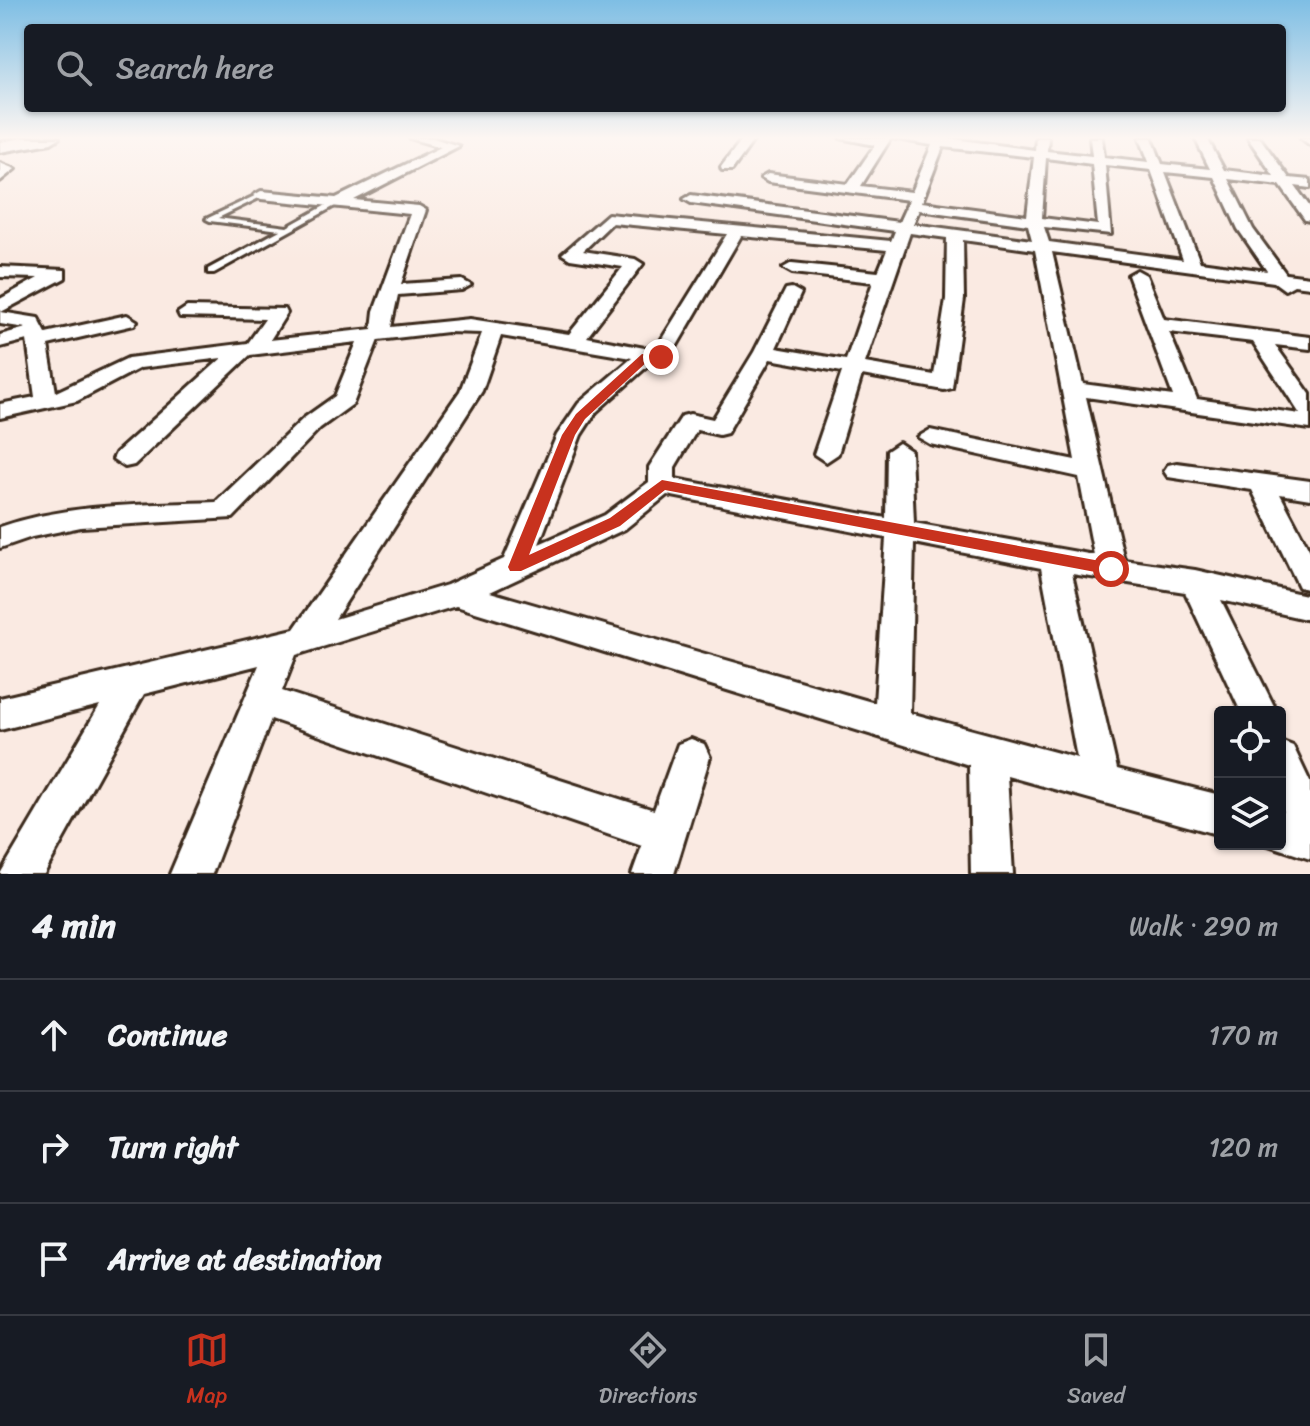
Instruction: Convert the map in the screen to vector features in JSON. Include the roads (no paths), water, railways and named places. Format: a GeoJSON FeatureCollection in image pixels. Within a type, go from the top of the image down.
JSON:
{"type":"FeatureCollection","features":[{"type":"Feature","properties":{"kind":"street"},"geometry":{"type":"LineString","coordinates":[[340,201],[386,179]]}},
{"type":"Feature","properties":{"kind":"street"},"geometry":{"type":"LineString","coordinates":[[774,179],[1106,231],[1101,179]]}},
{"type":"Feature","properties":{"kind":"street"},"geometry":{"type":"LineString","coordinates":[[852,189],[859,179]]}},
{"type":"Feature","properties":{"kind":"street"},"geometry":{"type":"LineString","coordinates":[[826,454],[884,278],[925,179]]}},
{"type":"Feature","properties":{"kind":"street"},"geometry":{"type":"LineString","coordinates":[[1039,179],[1034,221],[1043,248],[1111,569]]}},
{"type":"Feature","properties":{"kind":"street"},"geometry":{"type":"LineString","coordinates":[[1162,179],[1194,268]]}},
{"type":"Feature","properties":{"kind":"street"},"geometry":{"type":"LineString","coordinates":[[1220,179],[1246,229],[1291,293],[1310,296]]}},
{"type":"Feature","properties":{"kind":"street"},"geometry":{"type":"LineString","coordinates":[[1262,179],[1310,184]]}},
{"type":"Feature","properties":{"kind":"street"},"geometry":{"type":"LineString","coordinates":[[1283,181],[1310,217]]}},
{"type":"Feature","properties":{"kind":"street"},"geometry":{"type":"LineString","coordinates":[[788,211],[801,191]]}},
{"type":"Feature","properties":{"kind":"street"},"geometry":{"type":"LineString","coordinates":[[0,538],[30,527],[76,520],[223,511],[312,423],[345,399],[376,331],[419,210],[261,195]]}},
{"type":"Feature","properties":{"kind":"street"},"geometry":{"type":"LineString","coordinates":[[691,199],[1310,282]]}},
{"type":"Feature","properties":{"kind":"street"},"geometry":{"type":"LineString","coordinates":[[574,341],[635,264],[570,254],[608,218],[897,246]]}},
{"type":"Feature","properties":{"kind":"street"},"geometry":{"type":"LineString","coordinates":[[0,411],[47,402],[90,388],[135,362],[376,331],[459,325],[661,357],[668,350],[737,230]]}},
{"type":"Feature","properties":{"kind":"street"},"geometry":{"type":"LineString","coordinates":[[764,352],[936,382],[946,380],[955,299],[955,234]]}},
{"type":"Feature","properties":{"kind":"street"},"geometry":{"type":"LineString","coordinates":[[792,268],[884,278]]}},
{"type":"Feature","properties":{"kind":"street"},"geometry":{"type":"LineString","coordinates":[[0,272],[59,274],[0,307]]}},
{"type":"Feature","properties":{"kind":"street"},"geometry":{"type":"LineString","coordinates":[[1137,275],[1188,405]]}},
{"type":"Feature","properties":{"kind":"street"},"geometry":{"type":"LineString","coordinates":[[391,290],[462,285]]}},
{"type":"Feature","properties":{"kind":"street"},"geometry":{"type":"LineString","coordinates":[[662,485],[662,467],[690,421],[719,428],[764,352],[792,293]]}},
{"type":"Feature","properties":{"kind":"street"},"geometry":{"type":"LineString","coordinates":[[125,459],[249,348],[278,313],[187,313]]}},
{"type":"Feature","properties":{"kind":"street"},"geometry":{"type":"LineString","coordinates":[[0,318],[31,322],[38,336],[47,402]]}},
{"type":"Feature","properties":{"kind":"street"},"geometry":{"type":"LineString","coordinates":[[0,341],[127,321]]}},
{"type":"Feature","properties":{"kind":"street"},"geometry":{"type":"LineString","coordinates":[[1154,324],[1310,343]]}},
{"type":"Feature","properties":{"kind":"street"},"geometry":{"type":"LineString","coordinates":[[191,874],[264,701],[294,642],[471,391],[493,329]]}},
{"type":"Feature","properties":{"kind":"street"},"geometry":{"type":"LineString","coordinates":[[1260,337],[1310,411]]}},
{"type":"Feature","properties":{"kind":"street"},"geometry":{"type":"LineString","coordinates":[[516,567],[569,435],[587,408],[646,356]]}},
{"type":"Feature","properties":{"kind":"street"},"geometry":{"type":"LineString","coordinates":[[1073,389],[1310,422]]}},
{"type":"Feature","properties":{"kind":"street"},"geometry":{"type":"LineString","coordinates":[[930,437],[1090,471]]}},
{"type":"Feature","properties":{"kind":"street"},"geometry":{"type":"LineString","coordinates":[[892,724],[900,531],[899,451]]}},
{"type":"Feature","properties":{"kind":"street"},"geometry":{"type":"LineString","coordinates":[[1177,471],[1310,490]]}},
{"type":"Feature","properties":{"kind":"street"},"geometry":{"type":"LineString","coordinates":[[1261,483],[1310,579]]}},
{"type":"Feature","properties":{"kind":"street"},"geometry":{"type":"LineString","coordinates":[[6,719],[134,680],[294,642],[456,594],[615,522],[662,485],[1054,560],[1195,582],[1310,608]]}},
{"type":"Feature","properties":{"kind":"street"},"geometry":{"type":"LineString","coordinates":[[1054,560],[1101,784]]}},
{"type":"Feature","properties":{"kind":"street"},"geometry":{"type":"LineString","coordinates":[[1195,582],[1256,706]]}},
{"type":"Feature","properties":{"kind":"street"},"geometry":{"type":"LineString","coordinates":[[456,594],[987,753],[1214,813]]}},
{"type":"Feature","properties":{"kind":"street"},"geometry":{"type":"LineString","coordinates":[[21,874],[134,680]]}},
{"type":"Feature","properties":{"kind":"street"},"geometry":{"type":"LineString","coordinates":[[264,701],[666,834]]}},
{"type":"Feature","properties":{"kind":"street"},"geometry":{"type":"LineString","coordinates":[[987,753],[992,874]]}},
{"type":"Feature","properties":{"kind":"street"},"geometry":{"type":"LineString","coordinates":[[653,874],[691,757]]}},
{"type":"Feature","properties":{"kind":"street"},"geometry":{"type":"LineString","coordinates":[[1286,772],[1310,826]]}},
{"type":"Feature","properties":{"kind":"street"},"geometry":{"type":"LineString","coordinates":[[1286,833],[1310,839]]}},
{"type":"Feature","properties":{"kind":"lane"},"geometry":{"type":"LineString","coordinates":[[261,195],[210,219],[287,229]]}},
{"type":"Feature","properties":{"kind":"lane"},"geometry":{"type":"LineString","coordinates":[[211,271],[340,201]]}}]}
